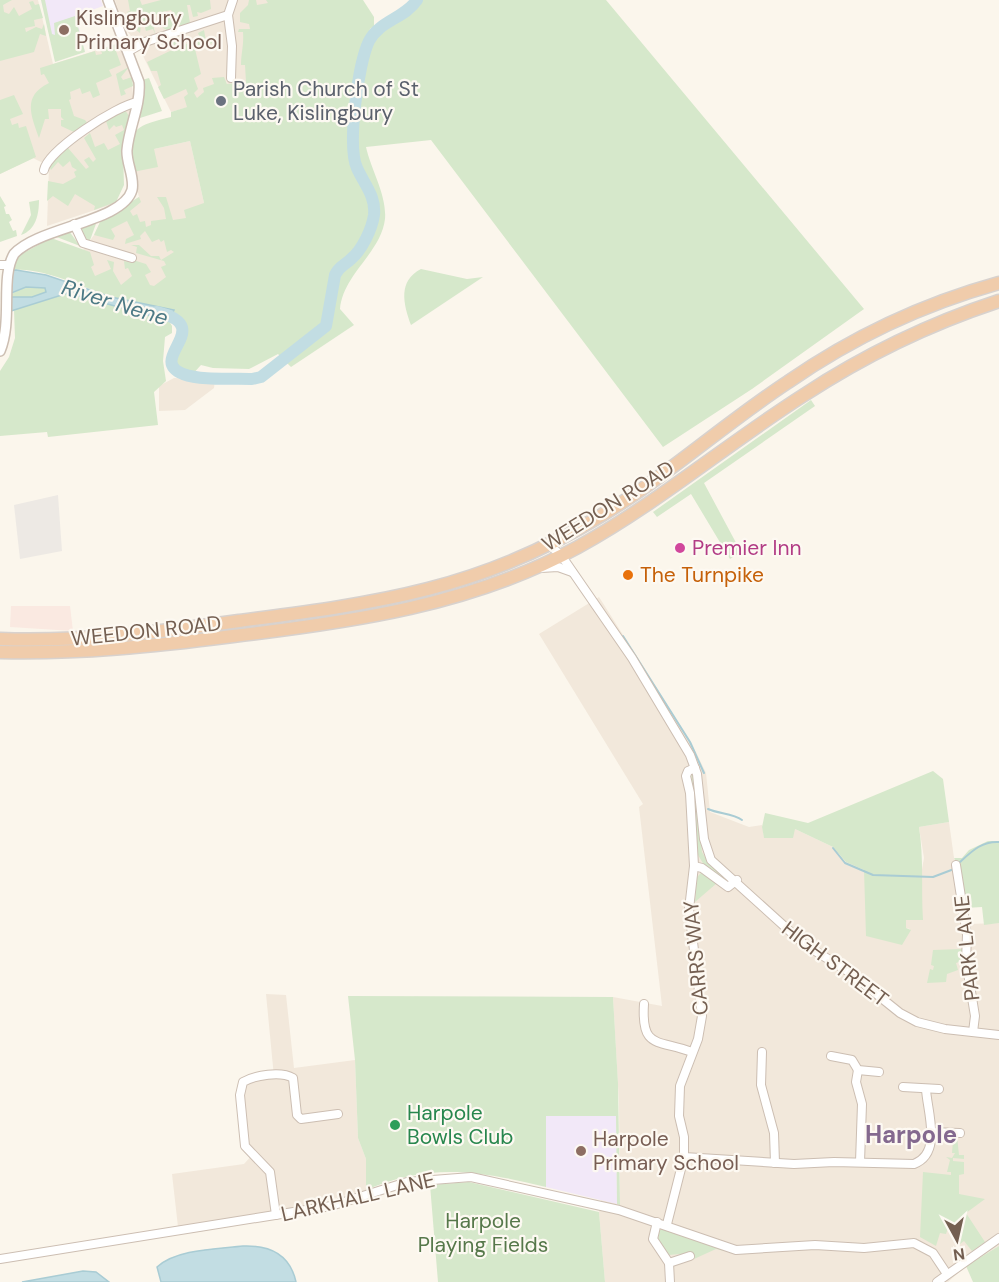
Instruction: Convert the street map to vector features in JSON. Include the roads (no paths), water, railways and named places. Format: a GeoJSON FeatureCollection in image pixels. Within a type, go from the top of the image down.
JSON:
{"type":"FeatureCollection","features":[{"type":"Feature","properties":{"kind":"highway","name":"WEEDON ROAD"},"geometry":{"type":"LineString","coordinates":[[0,639],[136,635],[389,600],[474,577],[549,545],[621,502],[822,359],[895,320],[999,283]]}},
{"type":"Feature","properties":{"kind":"highway","name":"WEEDON ROAD"},"geometry":{"type":"LineString","coordinates":[[0,652],[103,650],[321,625],[440,602],[533,568],[577,548],[618,523],[803,395],[843,371],[919,330],[999,301]]}},
{"type":"Feature","properties":{"kind":"street"},"geometry":{"type":"LineString","coordinates":[[0,351],[4,340],[7,311],[4,268],[26,244],[117,207],[131,192],[133,184],[127,153],[138,102],[139,82],[108,0]]}},
{"type":"Feature","properties":{"kind":"street"},"geometry":{"type":"LineString","coordinates":[[231,78],[232,46],[228,15],[232,0]]}},
{"type":"Feature","properties":{"kind":"street"},"geometry":{"type":"LineString","coordinates":[[129,51],[153,39],[228,15]]}},
{"type":"Feature","properties":{"kind":"street"},"geometry":{"type":"LineString","coordinates":[[44,170],[46,162],[61,149],[111,112],[138,102]]}},
{"type":"Feature","properties":{"kind":"street"},"geometry":{"type":"LineString","coordinates":[[74,224],[83,243],[124,252],[132,258]]}},
{"type":"Feature","properties":{"kind":"street","name":"HIGH STREET"},"geometry":{"type":"LineString","coordinates":[[549,545],[561,555],[645,677],[679,734],[695,768],[706,850],[711,860],[737,880],[804,944],[849,972],[900,1013],[926,1024],[999,1035]]}},
{"type":"Feature","properties":{"kind":"street"},"geometry":{"type":"LineString","coordinates":[[533,568],[553,567],[570,570],[577,548]]}},
{"type":"Feature","properties":{"kind":"street","name":"CARRS WAY"},"geometry":{"type":"LineString","coordinates":[[667,1224],[684,1157],[679,1099],[682,1079],[698,1039],[702,1016],[689,909],[694,866],[690,793],[686,776],[688,771],[695,768]]}},
{"type":"Feature","properties":{"kind":"street","name":"PARK LANE"},"geometry":{"type":"LineString","coordinates":[[957,865],[967,935],[966,961],[975,1016],[973,1032]]}},
{"type":"Feature","properties":{"kind":"street","name":"CARRS WAY"},"geometry":{"type":"LineString","coordinates":[[694,866],[702,868],[728,887],[737,880]]}},
{"type":"Feature","properties":{"kind":"street"},"geometry":{"type":"LineString","coordinates":[[644,1004],[643,1026],[648,1037],[657,1043],[692,1052]]}},
{"type":"Feature","properties":{"kind":"street"},"geometry":{"type":"LineString","coordinates":[[762,1052],[761,1085],[774,1133],[776,1163]]}},
{"type":"Feature","properties":{"kind":"street"},"geometry":{"type":"LineString","coordinates":[[831,1056],[852,1060],[858,1070],[856,1082],[862,1104],[860,1162]]}},
{"type":"Feature","properties":{"kind":"street"},"geometry":{"type":"LineString","coordinates":[[858,1070],[879,1072]]}},
{"type":"Feature","properties":{"kind":"street"},"geometry":{"type":"LineString","coordinates":[[276,1215],[270,1172],[245,1146],[240,1095],[243,1082],[282,1074],[289,1076],[293,1078],[297,1115],[301,1119],[338,1114]]}},
{"type":"Feature","properties":{"kind":"street"},"geometry":{"type":"LineString","coordinates":[[903,1087],[939,1089]]}},
{"type":"Feature","properties":{"kind":"street"},"geometry":{"type":"LineString","coordinates":[[684,1157],[776,1163],[860,1162],[900,1166],[921,1162],[929,1151],[930,1107],[926,1089]]}},
{"type":"Feature","properties":{"kind":"street"},"geometry":{"type":"LineString","coordinates":[[930,1132],[960,1133]]}},
{"type":"Feature","properties":{"kind":"street","name":"LARKHALL LANE"},"geometry":{"type":"LineString","coordinates":[[0,1259],[331,1206],[407,1182],[471,1177],[598,1205],[667,1224],[736,1250],[815,1245],[864,1248],[914,1243],[933,1253],[947,1274]]}},
{"type":"Feature","properties":{"kind":"street"},"geometry":{"type":"LineString","coordinates":[[657,1222],[653,1239],[669,1263],[670,1282]]}},
{"type":"Feature","properties":{"kind":"street"},"geometry":{"type":"LineString","coordinates":[[937,1282],[999,1238]]}},
{"type":"Feature","properties":{"kind":"street"},"geometry":{"type":"LineString","coordinates":[[669,1263],[690,1257]]}},
{"type":"Feature","properties":{"kind":"water"},"geometry":{"type":"Polygon","coordinates":[[[9,271],[46,275],[111,297],[174,310],[169,321],[68,293],[11,311],[9,297],[32,297],[46,292],[45,288],[26,287],[9,294],[12,286],[9,271]]]}},
{"type":"Feature","properties":{"kind":"water"},"geometry":{"type":"Polygon","coordinates":[[[243,1246],[261,1247],[277,1253],[289,1264],[296,1282],[161,1282],[157,1267],[165,1261],[186,1253],[243,1246]]]}},
{"type":"Feature","properties":{"kind":"water"},"geometry":{"type":"Polygon","coordinates":[[[83,1271],[96,1272],[109,1282],[22,1282],[83,1271]]]}},
{"type":"Feature","properties":{"kind":"waterway","name":"River Nene"},"geometry":{"type":"LineString","coordinates":[[157,312],[174,318],[181,326],[182,334],[171,360],[173,368],[183,374],[208,378],[252,379],[261,377],[326,326],[335,275],[363,245],[374,215],[371,196],[357,168],[353,142],[355,105],[365,52],[373,34],[406,11],[417,0]]}},
{"type":"Feature","properties":{"kind":"waterway"},"geometry":{"type":"LineString","coordinates":[[623,636],[690,742],[704,773]]}},
{"type":"Feature","properties":{"kind":"waterway"},"geometry":{"type":"LineString","coordinates":[[708,809],[742,820]]}},
{"type":"Feature","properties":{"kind":"waterway"},"geometry":{"type":"LineString","coordinates":[[960,862],[982,845],[999,842]]}},
{"type":"Feature","properties":{"kind":"waterway"},"geometry":{"type":"LineString","coordinates":[[833,848],[845,863],[873,875],[933,877],[954,869]]}},
{"type":"Feature","properties":{"kind":"place","name":"Kislingbury Primary School"},"geometry":{"type":"Point","coordinates":[64,30]}},
{"type":"Feature","properties":{"kind":"place","name":"Parish Church of St Luke, Kislingbury"},"geometry":{"type":"Point","coordinates":[221,101]}},
{"type":"Feature","properties":{"kind":"place","name":"Premier Inn"},"geometry":{"type":"Point","coordinates":[680,548]}},
{"type":"Feature","properties":{"kind":"place","name":"The Turnpike"},"geometry":{"type":"Point","coordinates":[628,575]}},
{"type":"Feature","properties":{"kind":"place","name":"Harpole Bowls Club"},"geometry":{"type":"Point","coordinates":[395,1125]}},
{"type":"Feature","properties":{"kind":"place","name":"Harpole Primary School"},"geometry":{"type":"Point","coordinates":[581,1151]}},
{"type":"Feature","properties":{"kind":"district","name":"Harpole"},"geometry":{"type":"Point","coordinates":[911,1135]}},
{"type":"Feature","properties":{"kind":"park label","name":"Harpole Playing Fields"},"geometry":{"type":"Point","coordinates":[483,1233]}}]}
